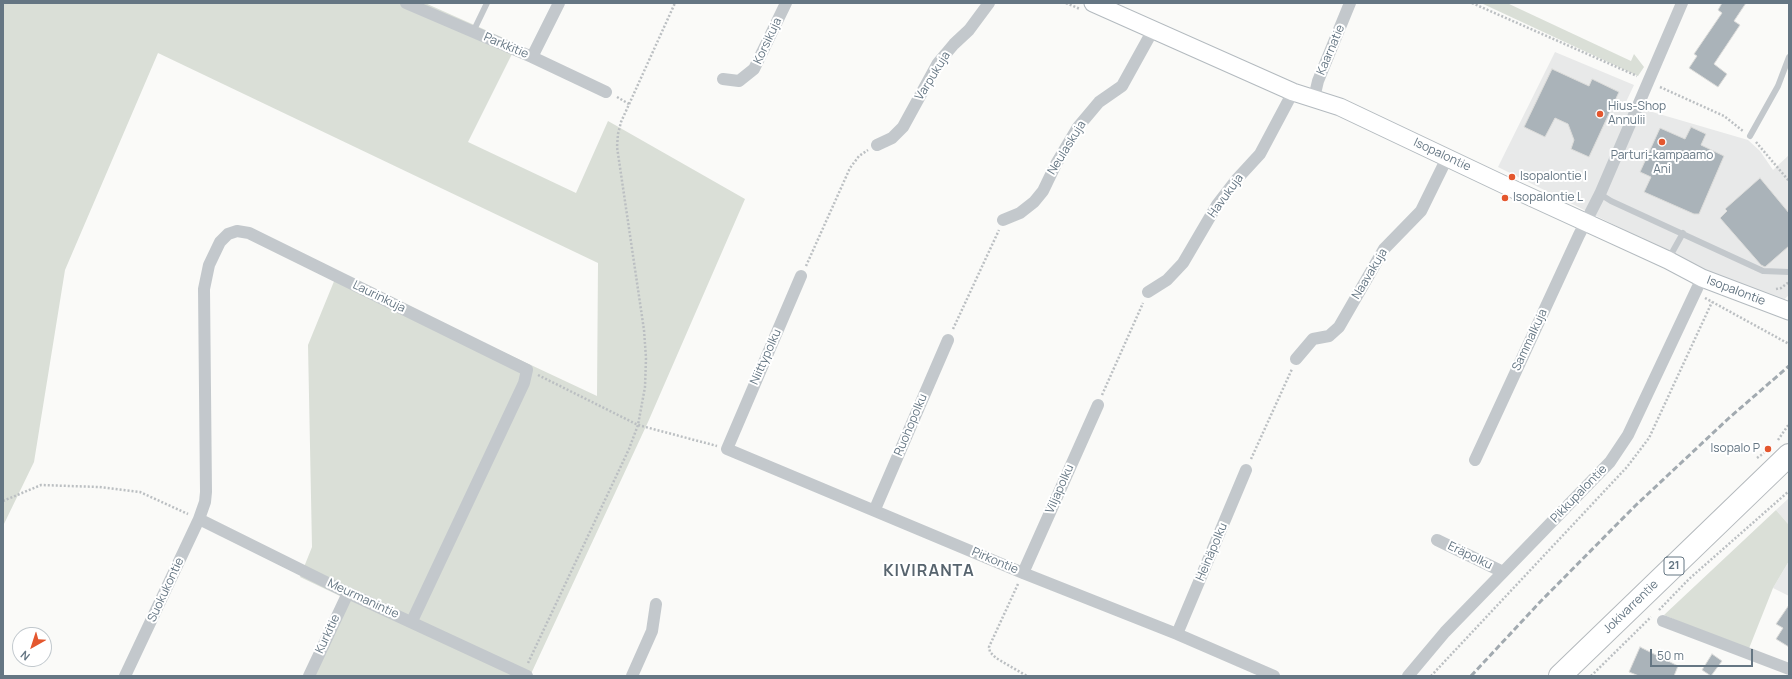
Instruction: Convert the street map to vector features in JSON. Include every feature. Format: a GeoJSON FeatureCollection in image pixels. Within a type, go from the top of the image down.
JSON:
{"type":"FeatureCollection","features":[{"type":"Feature","properties":{"kind":"highway","name":"Jokivarrentie"},"geometry":{"type":"LineString","coordinates":[[1560,676],[1784,447]]}},
{"type":"Feature","properties":{"kind":"street","name":"Parkkitie"},"geometry":{"type":"LineString","coordinates":[[406,3],[532,57],[606,92]]}},
{"type":"Feature","properties":{"kind":"street"},"geometry":{"type":"LineString","coordinates":[[532,57],[559,3]]}},
{"type":"Feature","properties":{"kind":"street","name":"Korsikuja"},"geometry":{"type":"LineString","coordinates":[[723,79],[739,81],[754,69],[786,3]]}},
{"type":"Feature","properties":{"kind":"street","name":"Varpukuja"},"geometry":{"type":"LineString","coordinates":[[877,145],[892,138],[903,127],[938,63],[978,19],[989,3]]}},
{"type":"Feature","properties":{"kind":"street","name":"Isopalontie"},"geometry":{"type":"LineString","coordinates":[[1092,3],[1293,92],[1340,107],[1513,190],[1586,221],[1668,260],[1699,284],[1789,311]]}},
{"type":"Feature","properties":{"kind":"street","name":"Kaarnatie"},"geometry":{"type":"LineString","coordinates":[[1314,98],[1318,81],[1350,3]]}},
{"type":"Feature","properties":{"kind":"street","name":"Sammalkuja"},"geometry":{"type":"LineString","coordinates":[[1475,460],[1578,235],[1600,194],[1682,3]]}},
{"type":"Feature","properties":{"kind":"street","name":"Neulaskuja"},"geometry":{"type":"LineString","coordinates":[[1003,220],[1020,213],[1034,202],[1043,191],[1056,164],[1078,127],[1099,102],[1122,86],[1153,30]]}},
{"type":"Feature","properties":{"kind":"street","name":"Havukuja"},"geometry":{"type":"LineString","coordinates":[[1148,292],[1167,280],[1183,263],[1217,205],[1236,179],[1260,154],[1293,92]]}},
{"type":"Feature","properties":{"kind":"street","name":"Naavakuja"},"geometry":{"type":"LineString","coordinates":[[1296,359],[1313,339],[1329,336],[1339,327],[1384,249],[1421,211],[1447,158]]}},
{"type":"Feature","properties":{"kind":"street","name":"Laurinkuja"},"geometry":{"type":"LineString","coordinates":[[205,502],[204,289],[209,265],[220,242],[228,234],[237,231],[249,233],[527,370]]}},
{"type":"Feature","properties":{"kind":"street","name":"Niittypolku"},"geometry":{"type":"LineString","coordinates":[[729,443],[801,276]]}},
{"type":"Feature","properties":{"kind":"street","name":"Pikkupalontie"},"geometry":{"type":"LineString","coordinates":[[1408,676],[1445,632],[1610,462],[1628,435],[1699,284]]}},
{"type":"Feature","properties":{"kind":"street","name":"Ruohopolku"},"geometry":{"type":"LineString","coordinates":[[875,509],[948,340]]}},
{"type":"Feature","properties":{"kind":"street"},"geometry":{"type":"LineString","coordinates":[[412,621],[524,383],[527,370]]}},
{"type":"Feature","properties":{"kind":"street","name":"Viljapolku"},"geometry":{"type":"LineString","coordinates":[[1023,573],[1098,405]]}},
{"type":"Feature","properties":{"kind":"street","name":"Pirkontie"},"geometry":{"type":"LineString","coordinates":[[729,443],[875,509],[1023,573],[1177,634],[1274,676]]}},
{"type":"Feature","properties":{"kind":"street","name":"Heinäpolku"},"geometry":{"type":"LineString","coordinates":[[1177,634],[1246,470]]}},
{"type":"Feature","properties":{"kind":"street","name":"Suokukontie"},"geometry":{"type":"LineString","coordinates":[[125,676],[199,519],[205,502]]}},
{"type":"Feature","properties":{"kind":"street","name":"Meurmanintie"},"geometry":{"type":"LineString","coordinates":[[199,519],[348,593],[412,621],[525,675]]}},
{"type":"Feature","properties":{"kind":"street","name":"Eräpolku"},"geometry":{"type":"LineString","coordinates":[[1437,540],[1504,572]]}},
{"type":"Feature","properties":{"kind":"street","name":"Kurkitie"},"geometry":{"type":"LineString","coordinates":[[308,676],[348,593]]}},
{"type":"Feature","properties":{"kind":"street"},"geometry":{"type":"LineString","coordinates":[[632,676],[652,631],[656,604]]}},
{"type":"Feature","properties":{"kind":"street"},"geometry":{"type":"LineString","coordinates":[[1658,615],[1789,669]]}},
{"type":"Feature","properties":{"kind":"lane"},"geometry":{"type":"LineString","coordinates":[[473,32],[487,3]]}},
{"type":"Feature","properties":{"kind":"lane"},"geometry":{"type":"LineString","coordinates":[[1750,136],[1778,86],[1789,58]]}},
{"type":"Feature","properties":{"kind":"lane"},"geometry":{"type":"LineString","coordinates":[[1600,194],[1611,201],[1763,271],[1789,272]]}},
{"type":"Feature","properties":{"kind":"lane"},"geometry":{"type":"LineString","coordinates":[[1668,260],[1683,233]]}},
{"type":"Feature","properties":{"kind":"path"},"geometry":{"type":"LineString","coordinates":[[525,675],[629,449],[638,425],[645,387],[646,358],[644,330],[617,147],[618,134],[621,122],[675,3]]}},
{"type":"Feature","properties":{"kind":"path"},"geometry":{"type":"LineString","coordinates":[[1472,3],[1724,116],[1762,146],[1789,181]]}},
{"type":"Feature","properties":{"kind":"path"},"geometry":{"type":"LineString","coordinates":[[801,276],[850,168],[859,156],[877,145]]}},
{"type":"Feature","properties":{"kind":"path"},"geometry":{"type":"LineString","coordinates":[[948,340],[1003,220]]}},
{"type":"Feature","properties":{"kind":"path"},"geometry":{"type":"LineString","coordinates":[[1699,284],[1712,302],[1789,344]]}},
{"type":"Feature","properties":{"kind":"path"},"geometry":{"type":"LineString","coordinates":[[1098,405],[1148,292]]}},
{"type":"Feature","properties":{"kind":"path"},"geometry":{"type":"LineString","coordinates":[[1246,470],[1296,359]]}},
{"type":"Feature","properties":{"kind":"path"},"geometry":{"type":"LineString","coordinates":[[527,370],[638,425],[729,443]]}},
{"type":"Feature","properties":{"kind":"path"},"geometry":{"type":"LineString","coordinates":[[1784,447],[1789,424]]}},
{"type":"Feature","properties":{"kind":"path"},"geometry":{"type":"LineString","coordinates":[[3,501],[41,485],[99,487],[140,492],[199,519]]}},
{"type":"Feature","properties":{"kind":"path"},"geometry":{"type":"LineString","coordinates":[[1591,676],[1658,615],[1689,579],[1789,491]]}},
{"type":"Feature","properties":{"kind":"path"},"geometry":{"type":"LineString","coordinates":[[1023,573],[989,647],[990,652],[996,658],[1027,676]]}},
{"type":"Feature","properties":{"kind":"shaded area"},"geometry":{"type":"Polygon","coordinates":[[[3,3],[425,3],[517,44],[468,142],[576,193],[608,121],[745,199],[648,422],[530,676],[305,676],[342,597],[300,577],[312,547],[308,345],[337,274],[597,396],[598,263],[158,53],[65,270],[34,462],[3,526],[3,3]]]}},
{"type":"Feature","properties":{"kind":"shaded area"},"geometry":{"type":"Polygon","coordinates":[[[1481,3],[1507,3],[1631,61],[1634,54],[1644,67],[1638,76],[1481,3]]]}},
{"type":"Feature","properties":{"kind":"shaded area"},"geometry":{"type":"Polygon","coordinates":[[[1555,52],[1634,85],[1625,104],[1748,140],[1760,151],[1773,170],[1789,155],[1789,295],[1777,306],[1498,167],[1555,52]]]}},
{"type":"Feature","properties":{"kind":"shaded area"},"geometry":{"type":"Polygon","coordinates":[[[1789,498],[1789,525],[1776,510],[1789,498]]]}},
{"type":"Feature","properties":{"kind":"shaded area"},"geometry":{"type":"Polygon","coordinates":[[[1776,510],[1789,525],[1789,561],[1773,588],[1748,651],[1664,615],[1776,510]]]}},
{"type":"Feature","properties":{"kind":"shaded area"},"geometry":{"type":"Polygon","coordinates":[[[1789,561],[1789,596],[1773,588],[1789,561]]]}},
{"type":"Feature","properties":{"kind":"building"},"geometry":{"type":"Polygon","coordinates":[[[1722,3],[1746,3],[1734,21],[1740,25],[1714,64],[1727,74],[1718,87],[1689,68],[1697,56],[1694,54],[1722,13],[1718,10],[1722,3]]]}},
{"type":"Feature","properties":{"kind":"building"},"geometry":{"type":"Polygon","coordinates":[[[1552,69],[1589,86],[1592,79],[1619,92],[1589,157],[1571,149],[1574,140],[1568,124],[1555,118],[1545,137],[1524,127],[1552,69]]]}},
{"type":"Feature","properties":{"kind":"building"},"geometry":{"type":"Polygon","coordinates":[[[1691,127],[1706,134],[1701,145],[1724,156],[1699,214],[1694,214],[1644,192],[1651,177],[1640,172],[1660,128],[1685,139],[1691,127]]]}},
{"type":"Feature","properties":{"kind":"building"},"geometry":{"type":"Polygon","coordinates":[[[1760,178],[1789,213],[1789,246],[1765,267],[1761,265],[1720,218],[1727,211],[1725,209],[1760,178]]]}},
{"type":"Feature","properties":{"kind":"building"},"geometry":{"type":"Polygon","coordinates":[[[1789,605],[1789,647],[1776,639],[1783,628],[1776,624],[1789,605]]]}},
{"type":"Feature","properties":{"kind":"building"},"geometry":{"type":"Polygon","coordinates":[[[1640,647],[1678,666],[1674,676],[1639,676],[1629,672],[1640,647]]]}},
{"type":"Feature","properties":{"kind":"building"},"geometry":{"type":"Polygon","coordinates":[[[1712,654],[1722,661],[1711,676],[1702,670],[1712,654]]]}},
{"type":"Feature","properties":{"kind":"railway"},"geometry":{"type":"LineString","coordinates":[[1471,676],[1540,602],[1635,506],[1729,418],[1789,366]]}},
{"type":"Feature","properties":{"kind":"place","name":"Hius-Shop Annulii"},"geometry":{"type":"Point","coordinates":[1600,114]}},
{"type":"Feature","properties":{"kind":"place","name":"Parturi-kampaamo Ani"},"geometry":{"type":"Point","coordinates":[1662,142]}},
{"type":"Feature","properties":{"kind":"place","name":"Isopalontie I"},"geometry":{"type":"Point","coordinates":[1512,177]}},
{"type":"Feature","properties":{"kind":"place","name":"Isopalontie L"},"geometry":{"type":"Point","coordinates":[1505,198]}},
{"type":"Feature","properties":{"kind":"place","name":"Isopalo P"},"geometry":{"type":"Point","coordinates":[1768,449]}},
{"type":"Feature","properties":{"kind":"district","name":"KIVIRANTA"},"geometry":{"type":"Point","coordinates":[929,572]}}]}
